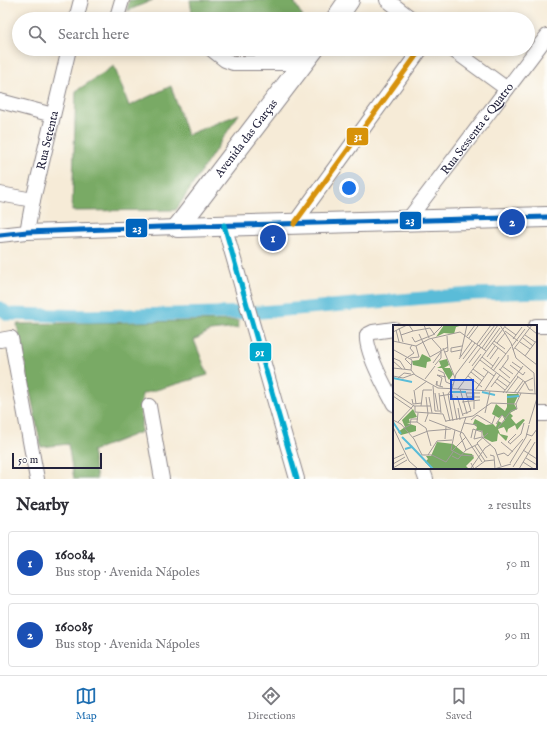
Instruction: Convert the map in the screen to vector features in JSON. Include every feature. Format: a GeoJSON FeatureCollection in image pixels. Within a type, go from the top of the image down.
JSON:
{"type":"FeatureCollection","features":[{"type":"Feature","properties":{"kind":"main road"},"geometry":{"type":"LineString","coordinates":[[341,12],[349,0]]}},
{"type":"Feature","properties":{"kind":"main road","name":"Avenida das Garças"},"geometry":{"type":"LineString","coordinates":[[178,226],[309,56]]}},
{"type":"Feature","properties":{"kind":"main road"},"geometry":{"type":"LineString","coordinates":[[178,226],[407,221],[545,214]]}},
{"type":"Feature","properties":{"kind":"street"},"geometry":{"type":"LineString","coordinates":[[77,12],[80,0]]}},
{"type":"Feature","properties":{"kind":"street"},"geometry":{"type":"LineString","coordinates":[[118,12],[122,0]]}},
{"type":"Feature","properties":{"kind":"street"},"geometry":{"type":"LineString","coordinates":[[387,0],[403,12]]}},
{"type":"Feature","properties":{"kind":"street","name":"Rua Sessenta e Quatro"},"geometry":{"type":"LineString","coordinates":[[535,52],[547,36]]}},
{"type":"Feature","properties":{"kind":"street","name":"Rua Setenta"},"geometry":{"type":"LineString","coordinates":[[27,232],[33,200],[67,56]]}},
{"type":"Feature","properties":{"kind":"street"},"geometry":{"type":"LineString","coordinates":[[220,56],[225,60],[234,63],[309,56]]}},
{"type":"Feature","properties":{"kind":"street"},"geometry":{"type":"LineString","coordinates":[[294,224],[416,56]]}},
{"type":"Feature","properties":{"kind":"street"},"geometry":{"type":"LineString","coordinates":[[462,56],[507,89]]}},
{"type":"Feature","properties":{"kind":"street","name":"Rua Sessenta e Quatro"},"geometry":{"type":"LineString","coordinates":[[407,221],[532,56]]}},
{"type":"Feature","properties":{"kind":"street"},"geometry":{"type":"LineString","coordinates":[[0,100],[53,115]]}},
{"type":"Feature","properties":{"kind":"street"},"geometry":{"type":"LineString","coordinates":[[1,196],[33,200]]}},
{"type":"Feature","properties":{"kind":"street"},"geometry":{"type":"LineString","coordinates":[[224,225],[298,479]]}},
{"type":"Feature","properties":{"kind":"street"},"geometry":{"type":"LineString","coordinates":[[0,236],[27,232],[178,226]]}},
{"type":"Feature","properties":{"kind":"street"},"geometry":{"type":"LineString","coordinates":[[393,329],[373,332],[367,335],[366,340],[368,348],[393,402]]}},
{"type":"Feature","properties":{"kind":"street"},"geometry":{"type":"LineString","coordinates":[[6,339],[37,479]]}},
{"type":"Feature","properties":{"kind":"street"},"geometry":{"type":"LineString","coordinates":[[149,406],[162,479]]}},
{"type":"Feature","properties":{"kind":"street"},"geometry":{"type":"LineString","coordinates":[[422,469],[426,479]]}},
{"type":"Feature","properties":{"kind":"green space"},"geometry":{"type":"Polygon","coordinates":[[[129,0],[153,0],[127,11],[129,0]]]}},
{"type":"Feature","properties":{"kind":"green space"},"geometry":{"type":"Polygon","coordinates":[[[190,0],[293,0],[300,12],[192,12],[190,0]]]}},
{"type":"Feature","properties":{"kind":"green space"},"geometry":{"type":"Polygon","coordinates":[[[114,66],[129,106],[171,86],[187,135],[239,114],[176,210],[72,211],[76,91],[114,66]]]}},
{"type":"Feature","properties":{"kind":"green space"},"geometry":{"type":"Polygon","coordinates":[[[238,320],[238,328],[210,331],[194,340],[208,375],[142,394],[141,432],[92,451],[97,479],[74,479],[68,444],[41,447],[17,324],[238,320]]]}},
{"type":"Feature","properties":{"kind":"waterway"},"geometry":{"type":"LineString","coordinates":[[0,308],[8,314],[90,316],[261,312],[471,294],[547,292]]}},
{"type":"Feature","properties":{"kind":"transit line","name":"31"},"geometry":{"type":"LineString","coordinates":[[294,224],[416,56]]}},
{"type":"Feature","properties":{"kind":"transit line","name":"23"},"geometry":{"type":"LineString","coordinates":[[0,235],[27,232],[161,227],[547,217]]}},
{"type":"Feature","properties":{"kind":"transit line","name":"91"},"geometry":{"type":"LineString","coordinates":[[224,225],[297,479]]}},
{"type":"Feature","properties":{"kind":"place","name":"160085"},"geometry":{"type":"Point","coordinates":[512,222]}},
{"type":"Feature","properties":{"kind":"place","name":"160084"},"geometry":{"type":"Point","coordinates":[273,238]}}]}
